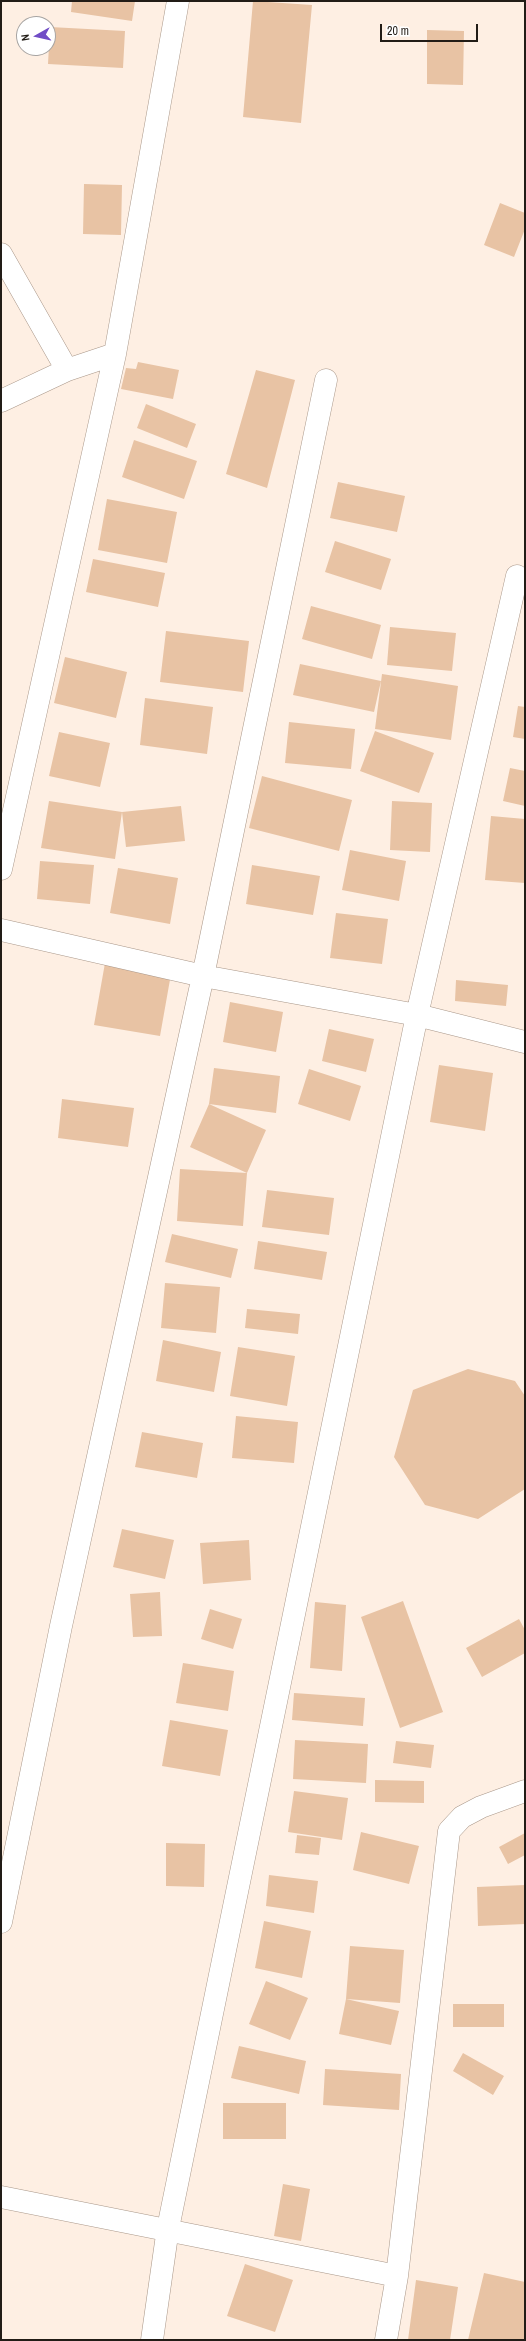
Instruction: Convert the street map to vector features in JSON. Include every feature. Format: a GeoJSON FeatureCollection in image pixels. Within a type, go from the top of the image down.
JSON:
{"type":"FeatureCollection","features":[{"type":"Feature","properties":{"kind":"street"},"geometry":{"type":"LineString","coordinates":[[1,868],[115,354],[178,1]]}},
{"type":"Feature","properties":{"kind":"street"},"geometry":{"type":"LineString","coordinates":[[1,254],[67,370]]}},
{"type":"Feature","properties":{"kind":"street"},"geometry":{"type":"LineString","coordinates":[[1,401],[67,370],[115,354]]}},
{"type":"Feature","properties":{"kind":"street"},"geometry":{"type":"LineString","coordinates":[[1,1922],[60,1626],[203,976],[326,380]]}},
{"type":"Feature","properties":{"kind":"street"},"geometry":{"type":"LineString","coordinates":[[152,2340],[168,2228],[417,1015],[517,576]]}},
{"type":"Feature","properties":{"kind":"street"},"geometry":{"type":"LineString","coordinates":[[1,930],[203,976],[417,1015],[525,1042]]}},
{"type":"Feature","properties":{"kind":"street"},"geometry":{"type":"LineString","coordinates":[[386,2340],[397,2276],[449,1831],[462,1816],[481,1807],[525,1791]]}},
{"type":"Feature","properties":{"kind":"street"},"geometry":{"type":"LineString","coordinates":[[1,2197],[168,2228],[397,2276]]}},
{"type":"Feature","properties":{"kind":"building"},"geometry":{"type":"Polygon","coordinates":[[[72,1],[135,1],[132,21],[71,12],[72,1]]]}},
{"type":"Feature","properties":{"kind":"building"},"geometry":{"type":"Polygon","coordinates":[[[253,1],[312,5],[301,123],[243,117],[253,1]]]}},
{"type":"Feature","properties":{"kind":"building"},"geometry":{"type":"Polygon","coordinates":[[[56,27],[125,31],[123,68],[48,64],[48,56],[56,56],[56,27]]]}},
{"type":"Feature","properties":{"kind":"building"},"geometry":{"type":"Polygon","coordinates":[[[427,30],[464,31],[463,85],[427,84],[427,30]]]}},
{"type":"Feature","properties":{"kind":"building"},"geometry":{"type":"Polygon","coordinates":[[[84,184],[122,185],[121,235],[83,234],[84,184]]]}},
{"type":"Feature","properties":{"kind":"building"},"geometry":{"type":"Polygon","coordinates":[[[500,203],[525,213],[525,229],[514,257],[484,245],[500,203]]]}},
{"type":"Feature","properties":{"kind":"building"},"geometry":{"type":"Polygon","coordinates":[[[138,362],[179,370],[173,399],[121,389],[126,368],[136,369],[138,362]]]}},
{"type":"Feature","properties":{"kind":"building"},"geometry":{"type":"Polygon","coordinates":[[[256,370],[295,380],[267,488],[226,474],[256,370]]]}},
{"type":"Feature","properties":{"kind":"building"},"geometry":{"type":"Polygon","coordinates":[[[146,404],[196,424],[187,448],[137,428],[146,404]]]}},
{"type":"Feature","properties":{"kind":"building"},"geometry":{"type":"Polygon","coordinates":[[[134,440],[197,461],[184,499],[122,477],[134,440]]]}},
{"type":"Feature","properties":{"kind":"building"},"geometry":{"type":"Polygon","coordinates":[[[338,482],[405,496],[397,532],[330,518],[338,482]]]}},
{"type":"Feature","properties":{"kind":"building"},"geometry":{"type":"Polygon","coordinates":[[[107,499],[177,512],[167,563],[98,550],[107,499]]]}},
{"type":"Feature","properties":{"kind":"building"},"geometry":{"type":"Polygon","coordinates":[[[335,541],[391,559],[381,590],[325,572],[335,541]]]}},
{"type":"Feature","properties":{"kind":"building"},"geometry":{"type":"Polygon","coordinates":[[[93,559],[165,573],[158,607],[86,592],[93,559]]]}},
{"type":"Feature","properties":{"kind":"building"},"geometry":{"type":"Polygon","coordinates":[[[311,606],[381,625],[372,659],[302,639],[311,606]]]}},
{"type":"Feature","properties":{"kind":"building"},"geometry":{"type":"Polygon","coordinates":[[[390,627],[456,633],[452,671],[387,665],[390,627]]]}},
{"type":"Feature","properties":{"kind":"building"},"geometry":{"type":"Polygon","coordinates":[[[166,631],[249,641],[243,692],[160,682],[166,631]]]}},
{"type":"Feature","properties":{"kind":"building"},"geometry":{"type":"Polygon","coordinates":[[[65,657],[127,672],[116,718],[54,703],[65,657]]]}},
{"type":"Feature","properties":{"kind":"building"},"geometry":{"type":"Polygon","coordinates":[[[300,664],[381,681],[374,712],[293,695],[300,664]]]}},
{"type":"Feature","properties":{"kind":"building"},"geometry":{"type":"Polygon","coordinates":[[[382,674],[458,686],[451,740],[375,729],[382,674]]]}},
{"type":"Feature","properties":{"kind":"building"},"geometry":{"type":"Polygon","coordinates":[[[145,698],[213,707],[207,754],[140,745],[145,698]]]}},
{"type":"Feature","properties":{"kind":"building"},"geometry":{"type":"Polygon","coordinates":[[[518,706],[525,707],[525,739],[513,737],[518,706]]]}},
{"type":"Feature","properties":{"kind":"building"},"geometry":{"type":"Polygon","coordinates":[[[289,722],[355,729],[351,769],[285,763],[289,722]]]}},
{"type":"Feature","properties":{"kind":"building"},"geometry":{"type":"Polygon","coordinates":[[[375,731],[434,753],[419,793],[360,771],[375,731]]]}},
{"type":"Feature","properties":{"kind":"building"},"geometry":{"type":"Polygon","coordinates":[[[59,732],[110,743],[100,787],[49,776],[59,732]]]}},
{"type":"Feature","properties":{"kind":"building"},"geometry":{"type":"Polygon","coordinates":[[[510,768],[525,771],[525,806],[503,801],[510,768]]]}},
{"type":"Feature","properties":{"kind":"building"},"geometry":{"type":"Polygon","coordinates":[[[262,776],[352,800],[339,851],[249,828],[262,776]]]}},
{"type":"Feature","properties":{"kind":"building"},"geometry":{"type":"Polygon","coordinates":[[[49,801],[122,812],[115,859],[41,848],[49,801]]]}},
{"type":"Feature","properties":{"kind":"building"},"geometry":{"type":"Polygon","coordinates":[[[392,801],[432,803],[430,852],[390,850],[392,801]]]}},
{"type":"Feature","properties":{"kind":"building"},"geometry":{"type":"Polygon","coordinates":[[[181,806],[185,841],[126,847],[122,812],[181,806]]]}},
{"type":"Feature","properties":{"kind":"building"},"geometry":{"type":"Polygon","coordinates":[[[491,816],[525,819],[525,883],[485,880],[491,816]]]}},
{"type":"Feature","properties":{"kind":"building"},"geometry":{"type":"Polygon","coordinates":[[[350,850],[406,861],[399,901],[342,890],[350,850]]]}},
{"type":"Feature","properties":{"kind":"building"},"geometry":{"type":"Polygon","coordinates":[[[40,861],[94,865],[90,904],[37,899],[40,861]]]}},
{"type":"Feature","properties":{"kind":"building"},"geometry":{"type":"Polygon","coordinates":[[[252,865],[320,876],[313,915],[246,904],[252,865]]]}},
{"type":"Feature","properties":{"kind":"building"},"geometry":{"type":"Polygon","coordinates":[[[118,868],[178,878],[170,924],[110,913],[118,868]]]}},
{"type":"Feature","properties":{"kind":"building"},"geometry":{"type":"Polygon","coordinates":[[[336,913],[388,919],[382,964],[330,958],[336,913]]]}},
{"type":"Feature","properties":{"kind":"building"},"geometry":{"type":"Polygon","coordinates":[[[105,963],[171,974],[160,1036],[94,1025],[105,963]]]}},
{"type":"Feature","properties":{"kind":"building"},"geometry":{"type":"Polygon","coordinates":[[[456,980],[508,985],[506,1006],[455,1001],[456,980]]]}},
{"type":"Feature","properties":{"kind":"building"},"geometry":{"type":"Polygon","coordinates":[[[230,1002],[283,1012],[276,1052],[223,1042],[230,1002]]]}},
{"type":"Feature","properties":{"kind":"building"},"geometry":{"type":"Polygon","coordinates":[[[329,1029],[374,1039],[366,1072],[322,1061],[329,1029]]]}},
{"type":"Feature","properties":{"kind":"building"},"geometry":{"type":"Polygon","coordinates":[[[439,1065],[493,1073],[485,1131],[430,1122],[439,1065]]]}},
{"type":"Feature","properties":{"kind":"building"},"geometry":{"type":"Polygon","coordinates":[[[214,1068],[280,1076],[276,1113],[209,1104],[214,1068]]]}},
{"type":"Feature","properties":{"kind":"building"},"geometry":{"type":"Polygon","coordinates":[[[309,1069],[361,1086],[350,1121],[298,1104],[309,1069]]]}},
{"type":"Feature","properties":{"kind":"building"},"geometry":{"type":"Polygon","coordinates":[[[62,1099],[134,1108],[128,1147],[58,1138],[62,1099]]]}},
{"type":"Feature","properties":{"kind":"building"},"geometry":{"type":"Polygon","coordinates":[[[209,1104],[266,1130],[247,1173],[190,1147],[209,1104]]]}},
{"type":"Feature","properties":{"kind":"building"},"geometry":{"type":"Polygon","coordinates":[[[180,1169],[247,1173],[243,1226],[177,1221],[180,1169]]]}},
{"type":"Feature","properties":{"kind":"building"},"geometry":{"type":"Polygon","coordinates":[[[267,1190],[334,1198],[329,1235],[262,1227],[267,1190]]]}},
{"type":"Feature","properties":{"kind":"building"},"geometry":{"type":"Polygon","coordinates":[[[172,1234],[238,1249],[231,1278],[165,1262],[172,1234]]]}},
{"type":"Feature","properties":{"kind":"building"},"geometry":{"type":"Polygon","coordinates":[[[258,1241],[327,1252],[322,1280],[254,1269],[258,1241]]]}},
{"type":"Feature","properties":{"kind":"building"},"geometry":{"type":"Polygon","coordinates":[[[165,1283],[220,1287],[216,1333],[161,1328],[165,1283]]]}},
{"type":"Feature","properties":{"kind":"building"},"geometry":{"type":"Polygon","coordinates":[[[247,1309],[300,1314],[298,1334],[245,1328],[247,1309]]]}},
{"type":"Feature","properties":{"kind":"building"},"geometry":{"type":"Polygon","coordinates":[[[163,1340],[221,1352],[214,1392],[156,1381],[163,1340]]]}},
{"type":"Feature","properties":{"kind":"building"},"geometry":{"type":"Polygon","coordinates":[[[238,1347],[295,1356],[287,1406],[230,1396],[238,1347]]]}},
{"type":"Feature","properties":{"kind":"building"},"geometry":{"type":"Polygon","coordinates":[[[468,1369],[515,1381],[525,1396],[525,1489],[478,1519],[425,1505],[394,1457],[413,1390],[468,1369]]]}},
{"type":"Feature","properties":{"kind":"building"},"geometry":{"type":"Polygon","coordinates":[[[236,1416],[298,1422],[294,1463],[232,1458],[236,1416]]]}},
{"type":"Feature","properties":{"kind":"building"},"geometry":{"type":"Polygon","coordinates":[[[142,1432],[203,1443],[197,1478],[135,1467],[142,1432]]]}},
{"type":"Feature","properties":{"kind":"building"},"geometry":{"type":"Polygon","coordinates":[[[122,1529],[174,1540],[165,1579],[113,1567],[122,1529]]]}},
{"type":"Feature","properties":{"kind":"building"},"geometry":{"type":"Polygon","coordinates":[[[249,1540],[251,1580],[203,1584],[200,1543],[249,1540]]]}},
{"type":"Feature","properties":{"kind":"building"},"geometry":{"type":"Polygon","coordinates":[[[160,1592],[162,1636],[133,1637],[130,1594],[160,1592]]]}},
{"type":"Feature","properties":{"kind":"building"},"geometry":{"type":"Polygon","coordinates":[[[403,1601],[443,1712],[400,1728],[361,1617],[403,1601]]]}},
{"type":"Feature","properties":{"kind":"building"},"geometry":{"type":"Polygon","coordinates":[[[315,1602],[346,1605],[342,1671],[310,1668],[315,1602]]]}},
{"type":"Feature","properties":{"kind":"building"},"geometry":{"type":"Polygon","coordinates":[[[210,1609],[242,1619],[233,1649],[201,1639],[210,1609]]]}},
{"type":"Feature","properties":{"kind":"building"},"geometry":{"type":"Polygon","coordinates":[[[519,1619],[525,1630],[525,1653],[482,1677],[466,1648],[519,1619]]]}},
{"type":"Feature","properties":{"kind":"building"},"geometry":{"type":"Polygon","coordinates":[[[183,1663],[234,1671],[228,1711],[176,1703],[183,1663]]]}},
{"type":"Feature","properties":{"kind":"building"},"geometry":{"type":"Polygon","coordinates":[[[294,1693],[365,1698],[363,1726],[292,1720],[294,1693]]]}},
{"type":"Feature","properties":{"kind":"building"},"geometry":{"type":"Polygon","coordinates":[[[170,1720],[228,1730],[220,1776],[162,1766],[170,1720]]]}},
{"type":"Feature","properties":{"kind":"building"},"geometry":{"type":"Polygon","coordinates":[[[295,1740],[368,1744],[366,1783],[293,1779],[295,1740]]]}},
{"type":"Feature","properties":{"kind":"building"},"geometry":{"type":"Polygon","coordinates":[[[396,1741],[434,1745],[431,1768],[393,1763],[396,1741]]]}},
{"type":"Feature","properties":{"kind":"building"},"geometry":{"type":"Polygon","coordinates":[[[375,1780],[424,1781],[424,1803],[375,1802],[375,1780]]]}},
{"type":"Feature","properties":{"kind":"building"},"geometry":{"type":"Polygon","coordinates":[[[294,1791],[348,1798],[342,1840],[288,1832],[294,1791]]]}},
{"type":"Feature","properties":{"kind":"building"},"geometry":{"type":"Polygon","coordinates":[[[361,1832],[419,1846],[409,1884],[353,1870],[361,1832]]]}},
{"type":"Feature","properties":{"kind":"building"},"geometry":{"type":"Polygon","coordinates":[[[525,1833],[525,1855],[508,1864],[499,1847],[525,1833]]]}},
{"type":"Feature","properties":{"kind":"building"},"geometry":{"type":"Polygon","coordinates":[[[297,1835],[321,1838],[319,1855],[295,1853],[297,1835]]]}},
{"type":"Feature","properties":{"kind":"building"},"geometry":{"type":"Polygon","coordinates":[[[166,1843],[205,1844],[204,1887],[166,1886],[166,1843]]]}},
{"type":"Feature","properties":{"kind":"building"},"geometry":{"type":"Polygon","coordinates":[[[269,1875],[318,1881],[314,1913],[266,1906],[269,1875]]]}},
{"type":"Feature","properties":{"kind":"building"},"geometry":{"type":"Polygon","coordinates":[[[525,1885],[525,1924],[478,1926],[477,1887],[525,1885]]]}},
{"type":"Feature","properties":{"kind":"building"},"geometry":{"type":"Polygon","coordinates":[[[264,1921],[311,1931],[302,1978],[255,1968],[264,1921]]]}},
{"type":"Feature","properties":{"kind":"building"},"geometry":{"type":"Polygon","coordinates":[[[350,1946],[404,1950],[400,2003],[346,1999],[350,1946]]]}},
{"type":"Feature","properties":{"kind":"building"},"geometry":{"type":"Polygon","coordinates":[[[266,1981],[308,1998],[290,2040],[249,2024],[266,1981]]]}},
{"type":"Feature","properties":{"kind":"building"},"geometry":{"type":"Polygon","coordinates":[[[346,1999],[399,2011],[391,2045],[339,2034],[346,1999]]]}},
{"type":"Feature","properties":{"kind":"building"},"geometry":{"type":"Polygon","coordinates":[[[453,2004],[504,2004],[504,2027],[453,2027],[453,2004]]]}},
{"type":"Feature","properties":{"kind":"building"},"geometry":{"type":"Polygon","coordinates":[[[239,2046],[306,2061],[299,2094],[231,2078],[239,2046]]]}},
{"type":"Feature","properties":{"kind":"building"},"geometry":{"type":"Polygon","coordinates":[[[463,2053],[504,2076],[493,2095],[453,2071],[463,2053]]]}},
{"type":"Feature","properties":{"kind":"building"},"geometry":{"type":"Polygon","coordinates":[[[325,2069],[401,2074],[399,2110],[323,2105],[325,2069]]]}},
{"type":"Feature","properties":{"kind":"building"},"geometry":{"type":"Polygon","coordinates":[[[223,2103],[286,2103],[286,2139],[223,2139],[223,2103]]]}},
{"type":"Feature","properties":{"kind":"building"},"geometry":{"type":"Polygon","coordinates":[[[283,2184],[310,2189],[301,2241],[274,2236],[283,2184]]]}},
{"type":"Feature","properties":{"kind":"building"},"geometry":{"type":"Polygon","coordinates":[[[245,2264],[293,2280],[275,2332],[227,2316],[245,2264]]]}},
{"type":"Feature","properties":{"kind":"building"},"geometry":{"type":"Polygon","coordinates":[[[484,2273],[525,2282],[525,2340],[468,2340],[484,2273]]]}},
{"type":"Feature","properties":{"kind":"building"},"geometry":{"type":"Polygon","coordinates":[[[416,2280],[458,2287],[450,2340],[408,2340],[416,2280]]]}}]}
